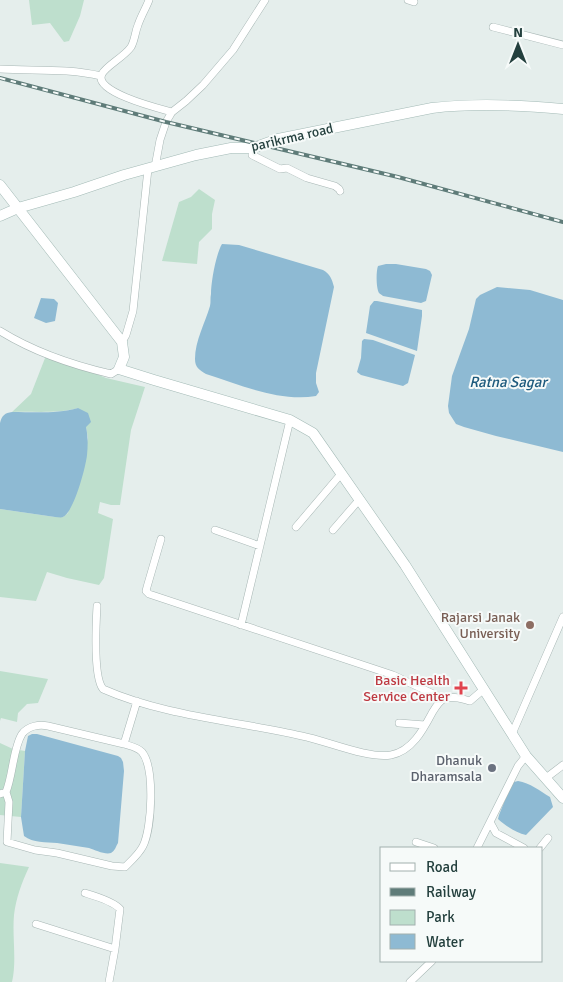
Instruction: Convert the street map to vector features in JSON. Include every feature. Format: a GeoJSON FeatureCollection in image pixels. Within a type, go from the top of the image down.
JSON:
{"type":"FeatureCollection","features":[{"type":"Feature","properties":{"kind":"main road","name":"parikrma road"},"geometry":{"type":"LineString","coordinates":[[0,216],[18,208],[124,175],[196,155],[231,148],[253,148],[278,139],[432,108],[457,105],[563,109]]}},
{"type":"Feature","properties":{"kind":"main road"},"geometry":{"type":"LineString","coordinates":[[0,185],[122,342],[124,357],[119,369],[290,420],[313,433],[404,565],[526,756],[563,798]]}},
{"type":"Feature","properties":{"kind":"street"},"geometry":{"type":"LineString","coordinates":[[149,0],[137,27],[131,47],[102,73],[102,82],[122,96],[172,112]]}},
{"type":"Feature","properties":{"kind":"street"},"geometry":{"type":"LineString","coordinates":[[122,342],[130,322],[134,299],[151,168],[166,122],[172,112],[202,85],[233,50],[265,0]]}},
{"type":"Feature","properties":{"kind":"street"},"geometry":{"type":"LineString","coordinates":[[493,27],[563,45]]}},
{"type":"Feature","properties":{"kind":"street"},"geometry":{"type":"LineString","coordinates":[[0,69],[63,71],[101,76]]}},
{"type":"Feature","properties":{"kind":"street"},"geometry":{"type":"LineString","coordinates":[[253,148],[252,155],[280,169],[287,168],[307,178],[335,186],[340,191]]}},
{"type":"Feature","properties":{"kind":"street"},"geometry":{"type":"LineString","coordinates":[[0,331],[24,345],[71,364],[110,374],[119,369]]}},
{"type":"Feature","properties":{"kind":"street"},"geometry":{"type":"LineString","coordinates":[[241,625],[290,420]]}},
{"type":"Feature","properties":{"kind":"street"},"geometry":{"type":"LineString","coordinates":[[296,527],[342,474]]}},
{"type":"Feature","properties":{"kind":"street"},"geometry":{"type":"LineString","coordinates":[[333,530],[359,500]]}},
{"type":"Feature","properties":{"kind":"street"},"geometry":{"type":"LineString","coordinates":[[215,530],[260,546]]}},
{"type":"Feature","properties":{"kind":"street"},"geometry":{"type":"LineString","coordinates":[[161,539],[147,587],[147,592],[153,596],[393,675],[444,699]]}},
{"type":"Feature","properties":{"kind":"street"},"geometry":{"type":"LineString","coordinates":[[97,606],[96,647],[98,680],[103,690],[149,706],[280,731],[378,756],[393,755],[408,747],[416,740],[436,707],[444,699],[454,697],[470,701],[484,689]]}},
{"type":"Feature","properties":{"kind":"street"},"geometry":{"type":"LineString","coordinates":[[512,734],[563,617]]}},
{"type":"Feature","properties":{"kind":"street"},"geometry":{"type":"LineString","coordinates":[[124,744],[137,702]]}},
{"type":"Feature","properties":{"kind":"street"},"geometry":{"type":"LineString","coordinates":[[399,723],[425,726]]}},
{"type":"Feature","properties":{"kind":"street"},"geometry":{"type":"LineString","coordinates":[[36,725],[48,726],[124,744],[138,748],[144,756],[151,793],[148,829],[143,846],[125,866],[112,866],[57,853],[35,850],[8,842],[10,802],[3,793],[10,784],[17,748],[23,733],[36,725]]}},
{"type":"Feature","properties":{"kind":"street"},"geometry":{"type":"LineString","coordinates":[[478,847],[518,766],[526,756]]}},
{"type":"Feature","properties":{"kind":"street"},"geometry":{"type":"LineString","coordinates":[[546,778],[563,765]]}},
{"type":"Feature","properties":{"kind":"street"},"geometry":{"type":"LineString","coordinates":[[490,822],[496,833],[522,847]]}},
{"type":"Feature","properties":{"kind":"street"},"geometry":{"type":"LineString","coordinates":[[541,847],[548,838]]}},
{"type":"Feature","properties":{"kind":"street"},"geometry":{"type":"LineString","coordinates":[[416,842],[431,847]]}},
{"type":"Feature","properties":{"kind":"street"},"geometry":{"type":"LineString","coordinates":[[85,893],[120,909],[109,982]]}},
{"type":"Feature","properties":{"kind":"street"},"geometry":{"type":"LineString","coordinates":[[36,924],[115,949]]}},
{"type":"Feature","properties":{"kind":"street"},"geometry":{"type":"LineString","coordinates":[[410,982],[431,962]]}},
{"type":"Feature","properties":{"kind":"green space"},"geometry":{"type":"Polygon","coordinates":[[[29,0],[84,0],[80,16],[69,41],[64,42],[50,23],[32,25],[29,0]]]}},
{"type":"Feature","properties":{"kind":"green space"},"geometry":{"type":"Polygon","coordinates":[[[199,189],[215,200],[212,214],[212,229],[199,242],[197,264],[162,261],[179,202],[191,197],[199,189]]]}},
{"type":"Feature","properties":{"kind":"green space"},"geometry":{"type":"Polygon","coordinates":[[[47,353],[106,378],[145,387],[131,430],[120,505],[100,502],[98,513],[113,519],[104,578],[99,585],[47,572],[36,601],[0,597],[0,509],[55,517],[63,517],[68,513],[88,438],[86,427],[78,408],[53,412],[12,412],[31,394],[47,353]]]}},
{"type":"Feature","properties":{"kind":"green space"},"geometry":{"type":"Polygon","coordinates":[[[0,671],[48,679],[38,703],[27,704],[18,713],[17,722],[1,718],[0,721],[0,671]]]}},
{"type":"Feature","properties":{"kind":"green space"},"geometry":{"type":"Polygon","coordinates":[[[0,743],[13,749],[25,751],[21,817],[0,815],[0,743]]]}},
{"type":"Feature","properties":{"kind":"green space"},"geometry":{"type":"Polygon","coordinates":[[[0,863],[29,867],[15,909],[12,982],[0,982],[0,863]]]}},
{"type":"Feature","properties":{"kind":"water"},"geometry":{"type":"Polygon","coordinates":[[[222,244],[239,245],[323,270],[330,277],[334,287],[316,373],[316,383],[319,392],[316,396],[288,397],[274,395],[206,374],[199,370],[195,362],[195,352],[210,306],[214,268],[222,244]]]}},
{"type":"Feature","properties":{"kind":"water"},"geometry":{"type":"Polygon","coordinates":[[[386,264],[396,264],[430,271],[432,275],[426,301],[421,303],[383,296],[379,293],[377,268],[386,264]]]}},
{"type":"Feature","properties":{"kind":"water","name":"Ratna Sagar"},"geometry":{"type":"Polygon","coordinates":[[[497,287],[530,290],[563,300],[563,452],[464,427],[456,424],[449,413],[448,406],[452,376],[469,329],[476,299],[497,287]]]}},
{"type":"Feature","properties":{"kind":"water"},"geometry":{"type":"Polygon","coordinates":[[[41,298],[54,299],[58,303],[55,321],[46,323],[34,318],[41,298]]]}},
{"type":"Feature","properties":{"kind":"water"},"geometry":{"type":"Polygon","coordinates":[[[374,301],[422,310],[417,351],[366,333],[370,306],[374,301]]]}},
{"type":"Feature","properties":{"kind":"water"},"geometry":{"type":"Polygon","coordinates":[[[364,339],[373,340],[415,355],[408,383],[403,386],[361,375],[357,372],[361,358],[362,341],[364,339]]]}},
{"type":"Feature","properties":{"kind":"water"},"geometry":{"type":"Polygon","coordinates":[[[78,408],[88,413],[91,422],[86,427],[88,448],[79,488],[67,513],[63,517],[59,517],[0,509],[0,423],[3,416],[12,412],[53,412],[78,408]]]}},
{"type":"Feature","properties":{"kind":"water"},"geometry":{"type":"Polygon","coordinates":[[[32,734],[121,758],[124,771],[118,843],[111,853],[89,848],[35,841],[24,836],[21,817],[25,751],[28,736],[32,734]]]}},
{"type":"Feature","properties":{"kind":"water"},"geometry":{"type":"Polygon","coordinates":[[[518,781],[531,785],[550,797],[553,807],[526,835],[511,829],[498,819],[511,785],[518,781]]]}},
{"type":"Feature","properties":{"kind":"railway"},"geometry":{"type":"LineString","coordinates":[[0,78],[166,122],[398,177],[563,222]]}},
{"type":"Feature","properties":{"kind":"place","name":"Rajarsi Janak University"},"geometry":{"type":"Point","coordinates":[530,625]}},
{"type":"Feature","properties":{"kind":"place","name":"Basic Health Service Center"},"geometry":{"type":"Point","coordinates":[461,688]}},
{"type":"Feature","properties":{"kind":"place","name":"Dhanuk Dharamsala"},"geometry":{"type":"Point","coordinates":[492,768]}}]}
